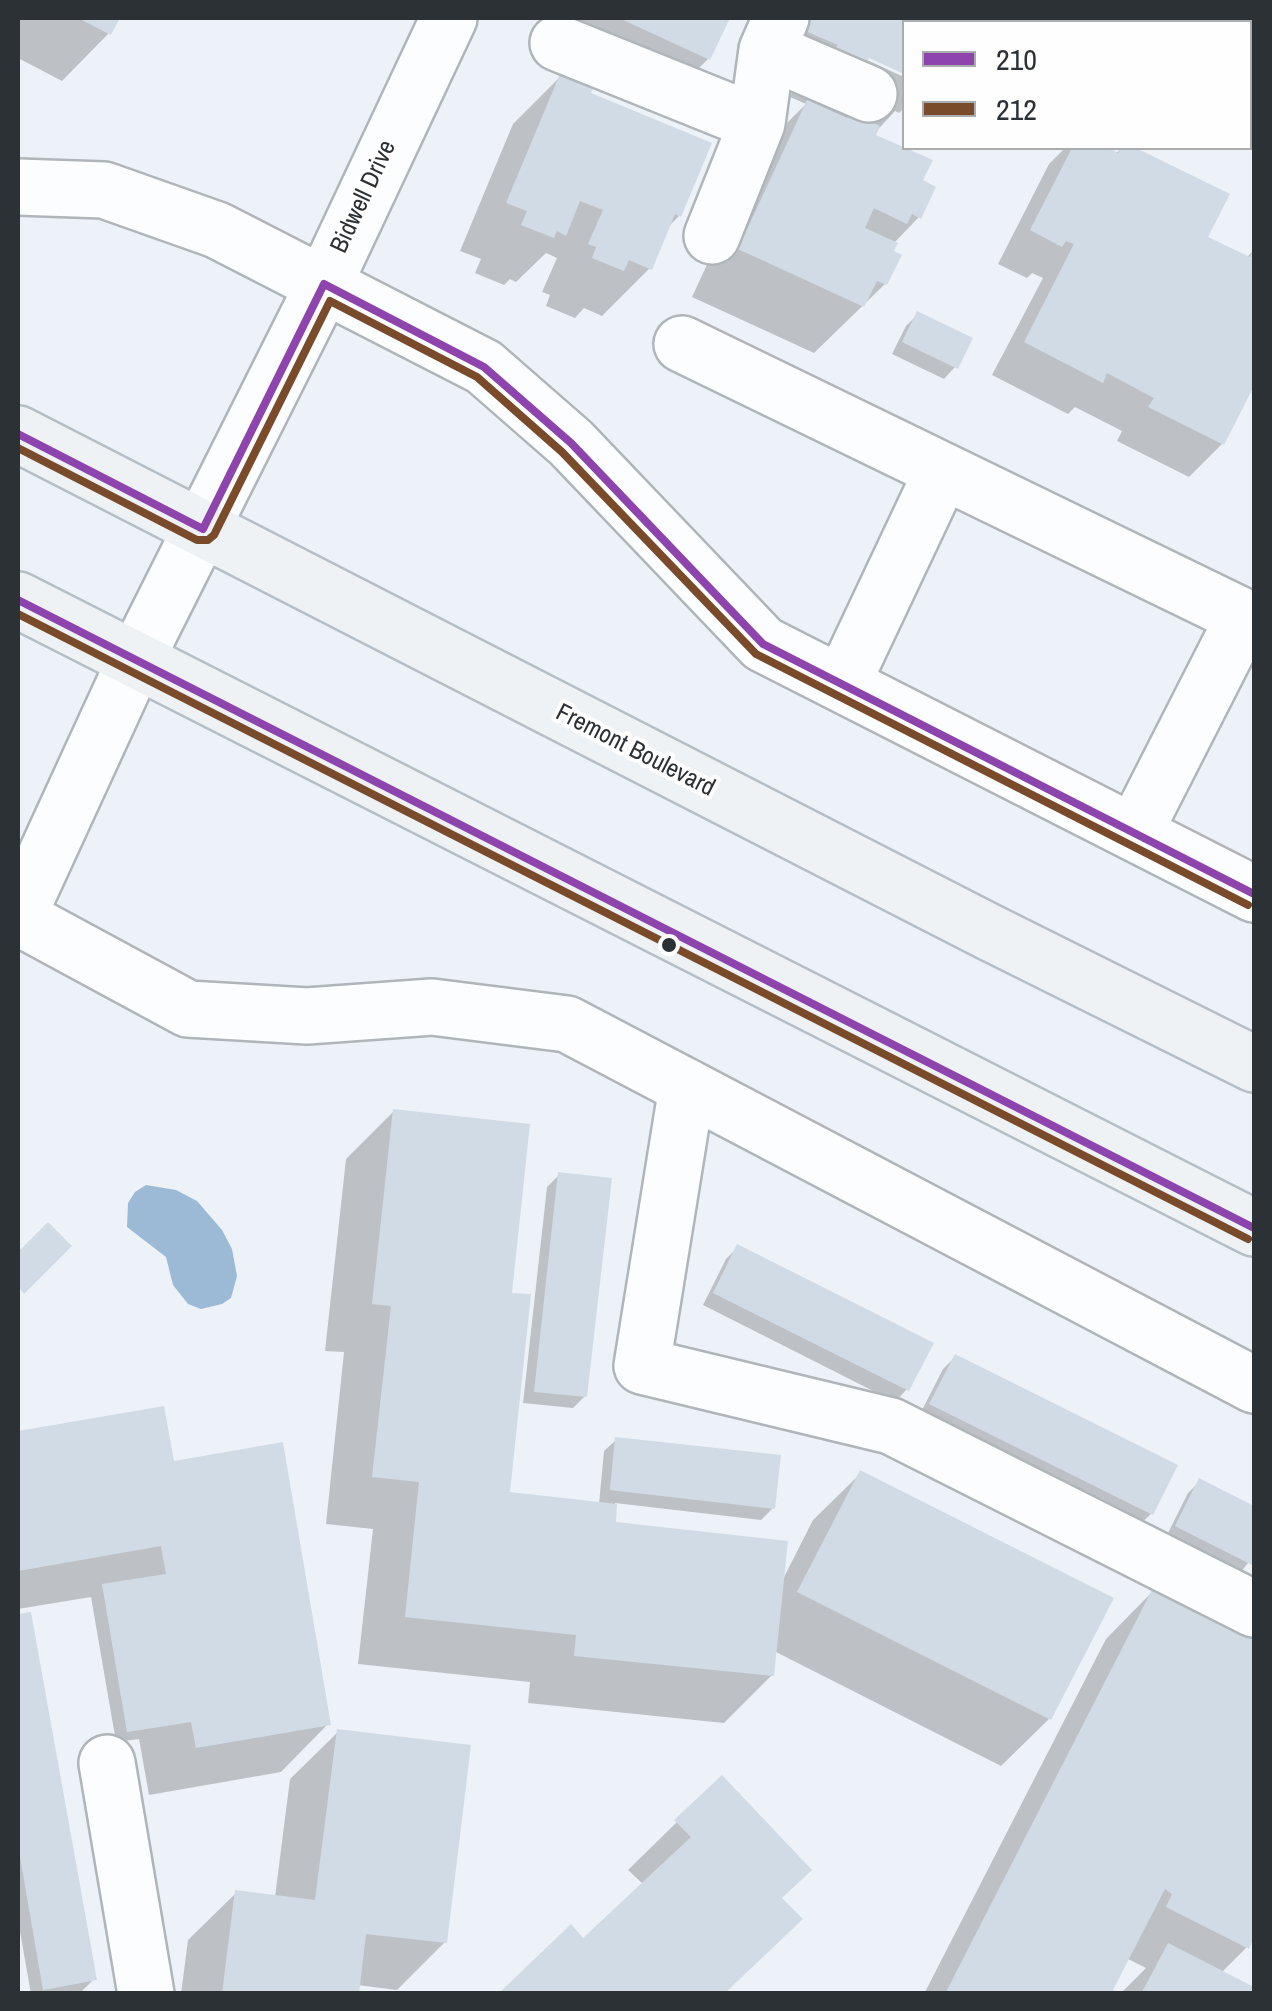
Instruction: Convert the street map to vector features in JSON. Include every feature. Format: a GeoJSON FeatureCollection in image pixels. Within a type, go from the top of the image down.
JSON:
{"type":"FeatureCollection","features":[{"type":"Feature","properties":{"kind":"main road","name":"Fremont Boulevard"},"geometry":{"type":"LineString","coordinates":[[18,434],[1254,1064]]}},
{"type":"Feature","properties":{"kind":"main road"},"geometry":{"type":"LineString","coordinates":[[18,600],[1254,1228]]}},
{"type":"Feature","properties":{"kind":"street","name":"Bidwell Drive"},"geometry":{"type":"LineString","coordinates":[[18,917],[136,658],[324,284],[449,18]]}},
{"type":"Feature","properties":{"kind":"street"},"geometry":{"type":"LineString","coordinates":[[712,236],[757,123],[774,34],[869,94]]}},
{"type":"Feature","properties":{"kind":"street"},"geometry":{"type":"LineString","coordinates":[[558,42],[757,123]]}},
{"type":"Feature","properties":{"kind":"street"},"geometry":{"type":"LineString","coordinates":[[18,188],[104,190],[217,230],[484,367],[571,443],[763,644],[1254,894]]}},
{"type":"Feature","properties":{"kind":"street"},"geometry":{"type":"LineString","coordinates":[[682,344],[1244,617],[1134,833]]}},
{"type":"Feature","properties":{"kind":"street"},"geometry":{"type":"LineString","coordinates":[[842,684],[942,472]]}},
{"type":"Feature","properties":{"kind":"street"},"geometry":{"type":"LineString","coordinates":[[18,917],[188,1009],[308,1016],[432,1007],[567,1024],[1254,1385]]}},
{"type":"Feature","properties":{"kind":"street"},"geometry":{"type":"LineString","coordinates":[[687,1087],[642,1366],[891,1426],[1254,1609]]}},
{"type":"Feature","properties":{"kind":"street"},"geometry":{"type":"LineString","coordinates":[[107,1763],[146,1994]]}},
{"type":"Feature","properties":{"kind":"water"},"geometry":{"type":"Polygon","coordinates":[[[1252,18],[1253,28],[1252,31],[1252,20],[1098,20],[1252,18]]]}},
{"type":"Feature","properties":{"kind":"water"},"geometry":{"type":"Polygon","coordinates":[[[146,1185],[176,1190],[197,1201],[222,1230],[232,1249],[237,1276],[231,1298],[201,1309],[188,1304],[173,1285],[166,1257],[127,1227],[128,1203],[146,1185]]]}},
{"type":"Feature","properties":{"kind":"building"},"geometry":{"type":"Polygon","coordinates":[[[78,18],[120,18],[111,35],[78,18]]]}},
{"type":"Feature","properties":{"kind":"building"},"geometry":{"type":"Polygon","coordinates":[[[619,18],[730,18],[710,60],[619,18]]]}},
{"type":"Feature","properties":{"kind":"building"},"geometry":{"type":"Polygon","coordinates":[[[800,18],[953,20],[902,20],[902,73],[869,58],[867,63],[796,27],[800,18]]]}},
{"type":"Feature","properties":{"kind":"building"},"geometry":{"type":"Polygon","coordinates":[[[560,74],[593,88],[591,93],[712,143],[681,217],[675,214],[652,270],[629,260],[624,271],[592,258],[596,247],[588,244],[603,210],[580,201],[566,236],[557,231],[554,238],[521,225],[527,211],[506,203],[560,74]]]}},
{"type":"Feature","properties":{"kind":"building"},"geometry":{"type":"Polygon","coordinates":[[[807,100],[847,118],[850,112],[880,126],[876,135],[902,146],[902,150],[933,160],[923,180],[936,187],[921,219],[912,214],[907,224],[874,208],[865,228],[898,243],[894,251],[902,255],[887,285],[877,281],[864,307],[738,249],[807,100]]]}},
{"type":"Feature","properties":{"kind":"building"},"geometry":{"type":"Polygon","coordinates":[[[1071,150],[1140,150],[1230,194],[1208,237],[1250,257],[1254,248],[1254,386],[1224,445],[1148,407],[1154,398],[1107,373],[1103,383],[1024,342],[1074,244],[1066,241],[1062,247],[1030,230],[1071,150]]]}},
{"type":"Feature","properties":{"kind":"building"},"geometry":{"type":"Polygon","coordinates":[[[917,311],[973,338],[958,369],[902,342],[917,311]]]}},
{"type":"Feature","properties":{"kind":"building"},"geometry":{"type":"Polygon","coordinates":[[[393,1109],[530,1124],[512,1293],[531,1294],[510,1492],[617,1504],[616,1522],[788,1541],[774,1676],[574,1656],[576,1635],[405,1617],[419,1482],[372,1477],[391,1306],[372,1304],[393,1109]]]}},
{"type":"Feature","properties":{"kind":"building"},"geometry":{"type":"Polygon","coordinates":[[[558,1172],[612,1178],[587,1397],[534,1392],[558,1172]]]}},
{"type":"Feature","properties":{"kind":"building"},"geometry":{"type":"Polygon","coordinates":[[[48,1222],[72,1246],[24,1294],[18,1287],[18,1252],[48,1222]]]}},
{"type":"Feature","properties":{"kind":"building"},"geometry":{"type":"Polygon","coordinates":[[[737,1244],[934,1343],[909,1391],[713,1293],[737,1244]]]}},
{"type":"Feature","properties":{"kind":"building"},"geometry":{"type":"Polygon","coordinates":[[[955,1354],[1178,1465],[1153,1515],[929,1404],[955,1354]]]}},
{"type":"Feature","properties":{"kind":"building"},"geometry":{"type":"Polygon","coordinates":[[[164,1406],[174,1461],[283,1442],[331,1725],[196,1748],[191,1722],[127,1732],[102,1584],[166,1574],[161,1546],[18,1571],[18,1431],[164,1406]]]}},
{"type":"Feature","properties":{"kind":"building"},"geometry":{"type":"Polygon","coordinates":[[[615,1437],[781,1455],[775,1509],[610,1490],[615,1437]]]}},
{"type":"Feature","properties":{"kind":"building"},"geometry":{"type":"Polygon","coordinates":[[[860,1470],[1114,1598],[1051,1720],[797,1592],[860,1470]]]}},
{"type":"Feature","properties":{"kind":"building"},"geometry":{"type":"Polygon","coordinates":[[[1199,1478],[1254,1506],[1252,1565],[1175,1526],[1199,1478]]]}},
{"type":"Feature","properties":{"kind":"building"},"geometry":{"type":"Polygon","coordinates":[[[1153,1588],[1254,1640],[1254,1937],[1249,1949],[1166,1907],[1172,1894],[1165,1889],[1113,1990],[1120,1994],[945,1994],[1153,1588]]]}},
{"type":"Feature","properties":{"kind":"building"},"geometry":{"type":"Polygon","coordinates":[[[31,1612],[97,1980],[43,1990],[18,1845],[18,1614],[31,1612]]]}},
{"type":"Feature","properties":{"kind":"building"},"geometry":{"type":"Polygon","coordinates":[[[337,1729],[471,1745],[447,1943],[366,1934],[359,1994],[222,1994],[235,1890],[315,1900],[337,1729]]]}},
{"type":"Feature","properties":{"kind":"building"},"geometry":{"type":"Polygon","coordinates":[[[722,1775],[812,1870],[782,1898],[803,1919],[724,1994],[498,1994],[571,1924],[583,1938],[691,1837],[674,1820],[722,1775]]]}},
{"type":"Feature","properties":{"kind":"building"},"geometry":{"type":"Polygon","coordinates":[[[1168,1943],[1254,1987],[1254,1994],[1141,1994],[1168,1943]]]}},
{"type":"Feature","properties":{"kind":"transit line","name":"210"},"geometry":{"type":"LineString","coordinates":[[18,434],[203,529],[324,284],[484,367],[571,443],[763,644],[1254,894]]}},
{"type":"Feature","properties":{"kind":"transit line","name":"212"},"geometry":{"type":"LineString","coordinates":[[18,448],[197,540],[208,540],[214,535],[330,301],[477,377],[562,452],[756,654],[1248,905]]}},
{"type":"Feature","properties":{"kind":"transit line","name":"210"},"geometry":{"type":"LineString","coordinates":[[18,600],[1254,1228]]}},
{"type":"Feature","properties":{"kind":"transit line","name":"212"},"geometry":{"type":"LineString","coordinates":[[18,614],[1248,1239]]}}]}
